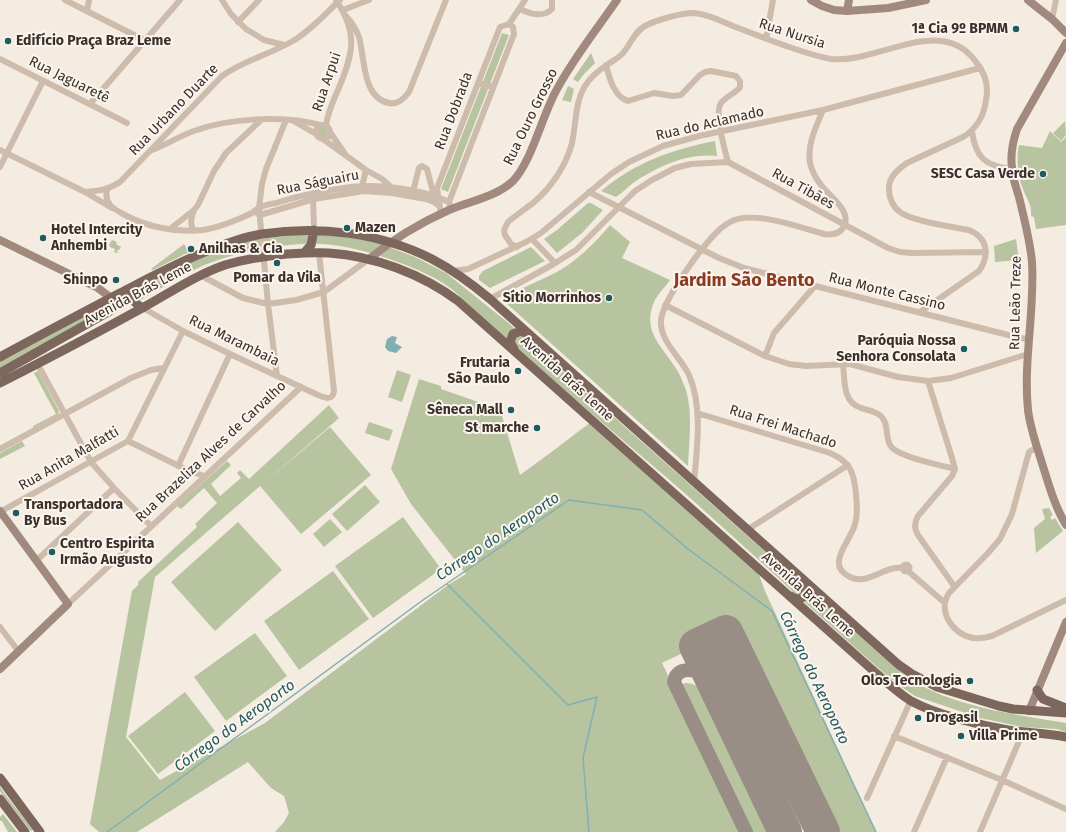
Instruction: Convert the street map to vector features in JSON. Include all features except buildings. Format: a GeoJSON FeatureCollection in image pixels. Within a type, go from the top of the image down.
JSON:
{"type":"FeatureCollection","features":[{"type":"Feature","properties":{"kind":"main road","name":"Rua Ouro Grosso"},"geometry":{"type":"LineString","coordinates":[[369,259],[381,249],[440,210],[497,191],[506,186],[519,174],[561,81],[617,0]]}},
{"type":"Feature","properties":{"kind":"main road"},"geometry":{"type":"LineString","coordinates":[[813,0],[822,6],[834,10],[848,11],[925,0]]}},
{"type":"Feature","properties":{"kind":"main road"},"geometry":{"type":"LineString","coordinates":[[848,11],[849,0]]}},
{"type":"Feature","properties":{"kind":"main road"},"geometry":{"type":"LineString","coordinates":[[1028,0],[1052,19],[1066,33]]}},
{"type":"Feature","properties":{"kind":"main road","name":"Rua Leão Treze"},"geometry":{"type":"LineString","coordinates":[[1066,43],[1017,129],[1013,141],[1011,158],[1012,169],[1026,225],[1031,257],[1032,291],[1028,354],[1028,411],[1037,446],[1056,504],[1066,525]]}},
{"type":"Feature","properties":{"kind":"main road"},"geometry":{"type":"LineString","coordinates":[[304,253],[311,245],[314,230]]}},
{"type":"Feature","properties":{"kind":"main road","name":"Avenida Brás Leme"},"geometry":{"type":"LineString","coordinates":[[0,357],[172,266],[218,247],[261,234],[314,230],[345,233],[392,243],[434,260],[490,299],[899,665],[912,674],[937,687],[973,699],[999,706],[1028,711],[1053,711],[1066,713]]}},
{"type":"Feature","properties":{"kind":"main road"},"geometry":{"type":"LineString","coordinates":[[0,240],[98,288],[111,298],[114,306],[110,311],[0,373]]}},
{"type":"Feature","properties":{"kind":"main road"},"geometry":{"type":"LineString","coordinates":[[378,240],[381,249]]}},
{"type":"Feature","properties":{"kind":"main road","name":"Avenida Brás Leme"},"geometry":{"type":"LineString","coordinates":[[0,383],[143,308],[200,275],[225,265],[264,256],[304,253],[350,255],[369,259],[398,269],[446,293],[515,351],[894,689],[924,707],[947,715],[995,727],[1066,737]]}},
{"type":"Feature","properties":{"kind":"main road"},"geometry":{"type":"LineString","coordinates":[[139,283],[132,289],[131,295],[137,304],[143,308]]}},
{"type":"Feature","properties":{"kind":"main road"},"geometry":{"type":"LineString","coordinates":[[515,351],[510,342],[513,334],[521,330],[529,334]]}},
{"type":"Feature","properties":{"kind":"main road"},"geometry":{"type":"LineString","coordinates":[[0,512],[68,604]]}},
{"type":"Feature","properties":{"kind":"main road"},"geometry":{"type":"LineString","coordinates":[[782,590],[794,599],[800,599],[806,595],[806,589],[792,569]]}},
{"type":"Feature","properties":{"kind":"main road","name":"Rua Brazeliza Alves de Carvalho"},"geometry":{"type":"LineString","coordinates":[[0,669],[68,604]]}},
{"type":"Feature","properties":{"kind":"main road"},"geometry":{"type":"LineString","coordinates":[[1028,711],[1066,622]]}},
{"type":"Feature","properties":{"kind":"main road"},"geometry":{"type":"LineString","coordinates":[[1037,690],[1043,699],[1066,708]]}},
{"type":"Feature","properties":{"kind":"main road"},"geometry":{"type":"LineString","coordinates":[[0,778],[37,830]]}},
{"type":"Feature","properties":{"kind":"main road"},"geometry":{"type":"LineString","coordinates":[[0,799],[25,832]]}},
{"type":"Feature","properties":{"kind":"street"},"geometry":{"type":"LineString","coordinates":[[65,0],[146,40]]}},
{"type":"Feature","properties":{"kind":"street"},"geometry":{"type":"LineString","coordinates":[[87,11],[89,0]]}},
{"type":"Feature","properties":{"kind":"street"},"geometry":{"type":"LineString","coordinates":[[90,104],[180,0]]}},
{"type":"Feature","properties":{"kind":"street"},"geometry":{"type":"LineString","coordinates":[[222,0],[238,22],[264,40],[284,45]]}},
{"type":"Feature","properties":{"kind":"street"},"geometry":{"type":"LineString","coordinates":[[238,22],[259,0]]}},
{"type":"Feature","properties":{"kind":"street"},"geometry":{"type":"LineString","coordinates":[[369,0],[345,13],[354,26],[359,38],[366,78],[370,88],[385,102],[397,103],[404,99],[409,92],[446,0]]}},
{"type":"Feature","properties":{"kind":"street","name":"Rua Dobrada"},"geometry":{"type":"LineString","coordinates":[[440,210],[436,196],[437,188],[500,27],[509,24],[525,0]]}},
{"type":"Feature","properties":{"kind":"street"},"geometry":{"type":"LineString","coordinates":[[520,9],[530,14],[545,14],[552,9],[552,0]]}},
{"type":"Feature","properties":{"kind":"street"},"geometry":{"type":"LineString","coordinates":[[766,39],[773,0]]}},
{"type":"Feature","properties":{"kind":"street"},"geometry":{"type":"LineString","coordinates":[[1052,19],[1056,0]]}},
{"type":"Feature","properties":{"kind":"street","name":"Rua Arpui"},"geometry":{"type":"LineString","coordinates":[[323,125],[349,63],[351,54],[352,39],[345,13],[338,1]]}},
{"type":"Feature","properties":{"kind":"street","name":"Rua Urbano Duarte"},"geometry":{"type":"LineString","coordinates":[[84,192],[102,191],[112,187],[125,177],[222,76],[239,65],[284,45],[300,36],[338,1]]}},
{"type":"Feature","properties":{"kind":"street","name":"Rua Nursia"},"geometry":{"type":"LineString","coordinates":[[517,247],[507,239],[504,230],[513,218],[540,197],[555,178],[569,153],[572,144],[579,100],[584,87],[590,79],[606,65],[623,54],[636,33],[643,27],[687,14],[700,14],[707,16],[766,39],[813,55],[841,59],[860,57],[926,40],[943,40],[958,45],[965,49],[980,68],[986,83],[987,99],[982,115],[972,132]]}},
{"type":"Feature","properties":{"kind":"street","name":"Rua Dobrada"},"geometry":{"type":"LineString","coordinates":[[450,206],[514,34],[513,27],[509,24]]}},
{"type":"Feature","properties":{"kind":"street"},"geometry":{"type":"LineString","coordinates":[[264,40],[266,52]]}},
{"type":"Feature","properties":{"kind":"street","name":"Rua Jaguaretê"},"geometry":{"type":"LineString","coordinates":[[0,60],[127,123]]}},
{"type":"Feature","properties":{"kind":"street"},"geometry":{"type":"LineString","coordinates":[[490,299],[576,250],[618,207],[652,180],[675,168],[691,164],[728,162],[720,132],[719,106],[740,87],[740,82],[736,76],[717,72],[705,72],[700,75],[681,95],[673,96],[654,93],[628,101],[618,94],[606,65]]}},
{"type":"Feature","properties":{"kind":"street","name":"Rua do Aclamado"},"geometry":{"type":"LineString","coordinates":[[451,271],[468,269],[532,239],[611,174],[651,150],[673,142],[823,110],[980,68]]}},
{"type":"Feature","properties":{"kind":"street"},"geometry":{"type":"LineString","coordinates":[[0,166],[43,81]]}},
{"type":"Feature","properties":{"kind":"street"},"geometry":{"type":"LineString","coordinates":[[478,83],[493,87]]}},
{"type":"Feature","properties":{"kind":"street"},"geometry":{"type":"LineString","coordinates":[[694,483],[697,413],[692,383],[683,364],[664,338],[660,319],[665,305],[703,250],[720,229],[737,219],[751,217],[770,220],[824,234],[836,233],[841,231],[845,226],[846,218],[841,206],[820,184],[810,164],[809,153],[811,141],[823,110]]}},
{"type":"Feature","properties":{"kind":"street"},"geometry":{"type":"LineString","coordinates":[[170,229],[194,210],[198,205],[214,171],[226,153],[261,120]]}},
{"type":"Feature","properties":{"kind":"street"},"geometry":{"type":"LineString","coordinates":[[289,120],[316,134],[320,139],[323,139],[366,170],[382,179],[392,190]]}},
{"type":"Feature","properties":{"kind":"street"},"geometry":{"type":"LineString","coordinates":[[278,376],[268,304],[259,208],[262,184],[266,169],[289,120]]}},
{"type":"Feature","properties":{"kind":"street"},"geometry":{"type":"LineString","coordinates":[[151,150],[193,131],[225,122],[289,120],[308,121],[328,126],[330,132],[348,157]]}},
{"type":"Feature","properties":{"kind":"street"},"geometry":{"type":"LineString","coordinates":[[316,134],[316,129],[323,125]]}},
{"type":"Feature","properties":{"kind":"street"},"geometry":{"type":"LineString","coordinates":[[168,131],[175,136],[181,137]]}},
{"type":"Feature","properties":{"kind":"street"},"geometry":{"type":"LineString","coordinates":[[323,139],[328,137],[330,132]]}},
{"type":"Feature","properties":{"kind":"street"},"geometry":{"type":"LineString","coordinates":[[920,312],[979,272],[983,265],[986,252],[981,237],[976,233],[969,230],[909,217],[900,213],[895,208],[889,194],[890,180],[894,173],[907,163],[972,132],[976,151],[985,162],[993,166],[1012,169]]}},
{"type":"Feature","properties":{"kind":"street","name":"Rua Ságuairu"},"geometry":{"type":"LineString","coordinates":[[0,150],[84,192],[131,218],[142,223],[170,229],[193,230],[211,228],[252,213],[259,208],[288,199],[361,189],[392,190],[412,194],[436,196],[450,206]]}},
{"type":"Feature","properties":{"kind":"street","name":"Rua Tibães"},"geometry":{"type":"LineString","coordinates":[[728,162],[888,248],[900,252],[912,253],[986,252]]}},
{"type":"Feature","properties":{"kind":"street"},"geometry":{"type":"LineString","coordinates":[[412,194],[419,168],[424,166],[427,169],[436,196]]}},
{"type":"Feature","properties":{"kind":"street"},"geometry":{"type":"LineString","coordinates":[[361,189],[366,170]]}},
{"type":"Feature","properties":{"kind":"street"},"geometry":{"type":"LineString","coordinates":[[107,189],[106,195],[112,208]]}},
{"type":"Feature","properties":{"kind":"street","name":"Rua Monte Cassino"},"geometry":{"type":"LineString","coordinates":[[589,192],[703,250],[744,268],[1020,338],[1029,339]]}},
{"type":"Feature","properties":{"kind":"street","name":"Rua Ságuairu"},"geometry":{"type":"LineString","coordinates":[[412,194],[432,201],[440,210]]}},
{"type":"Feature","properties":{"kind":"street"},"geometry":{"type":"LineString","coordinates":[[313,196],[314,230]]}},
{"type":"Feature","properties":{"kind":"street","name":"Rua Ságuairu"},"geometry":{"type":"LineString","coordinates":[[260,215],[313,196]]}},
{"type":"Feature","properties":{"kind":"street"},"geometry":{"type":"LineString","coordinates":[[193,230],[191,218],[194,210]]}},
{"type":"Feature","properties":{"kind":"street"},"geometry":{"type":"LineString","coordinates":[[252,213],[260,215]]}},
{"type":"Feature","properties":{"kind":"street"},"geometry":{"type":"LineString","coordinates":[[532,239],[555,263]]}},
{"type":"Feature","properties":{"kind":"street"},"geometry":{"type":"LineString","coordinates":[[319,253],[324,292]]}},
{"type":"Feature","properties":{"kind":"street"},"geometry":{"type":"LineString","coordinates":[[200,275],[243,298],[268,304],[296,300],[324,292],[369,259]]}},
{"type":"Feature","properties":{"kind":"street"},"geometry":{"type":"LineString","coordinates":[[765,356],[774,333],[814,286]]}},
{"type":"Feature","properties":{"kind":"street","name":"Rua Marambaia"},"geometry":{"type":"LineString","coordinates":[[143,308],[183,331],[230,354],[327,398],[332,397],[334,391],[324,292]]}},
{"type":"Feature","properties":{"kind":"street"},"geometry":{"type":"LineString","coordinates":[[665,305],[765,356],[790,364],[806,366],[843,364],[858,365],[912,380],[928,381],[951,378],[1028,354]]}},
{"type":"Feature","properties":{"kind":"street","name":"Rua Anita Malfatti"},"geometry":{"type":"LineString","coordinates":[[0,512],[128,441],[183,331]]}},
{"type":"Feature","properties":{"kind":"street"},"geometry":{"type":"LineString","coordinates":[[178,466],[230,354]]}},
{"type":"Feature","properties":{"kind":"street"},"geometry":{"type":"LineString","coordinates":[[37,364],[90,462],[151,526]]}},
{"type":"Feature","properties":{"kind":"street"},"geometry":{"type":"LineString","coordinates":[[843,364],[846,394],[849,400],[857,407],[875,412],[882,418],[885,422],[889,442],[892,448],[907,456],[955,469]]}},
{"type":"Feature","properties":{"kind":"street"},"geometry":{"type":"LineString","coordinates":[[0,449],[131,378],[151,370],[164,368]]}},
{"type":"Feature","properties":{"kind":"street"},"geometry":{"type":"LineString","coordinates":[[928,381],[955,469],[950,479],[918,516],[915,525],[918,535],[954,586]]}},
{"type":"Feature","properties":{"kind":"street","name":"Rua Brazeliza Alves de Carvalho"},"geometry":{"type":"LineString","coordinates":[[68,604],[301,387]]}},
{"type":"Feature","properties":{"kind":"street","name":"Rua Frei Machado"},"geometry":{"type":"LineString","coordinates":[[697,413],[830,452],[841,458],[852,471],[855,480],[857,513],[855,526],[839,557],[839,567],[846,575],[858,580],[889,569],[905,570],[945,603]]}},
{"type":"Feature","properties":{"kind":"street"},"geometry":{"type":"LineString","coordinates":[[128,441],[178,466],[204,476]]}},
{"type":"Feature","properties":{"kind":"street"},"geometry":{"type":"LineString","coordinates":[[1037,446],[1030,452],[1012,514],[1000,539],[947,595],[945,603],[946,616],[954,628],[964,635],[980,638],[992,636],[1066,600]]}},
{"type":"Feature","properties":{"kind":"street"},"geometry":{"type":"LineString","coordinates":[[747,530],[848,465]]}},
{"type":"Feature","properties":{"kind":"street"},"geometry":{"type":"LineString","coordinates":[[36,560],[114,488]]}},
{"type":"Feature","properties":{"kind":"street"},"geometry":{"type":"LineString","coordinates":[[0,627],[19,652]]}},
{"type":"Feature","properties":{"kind":"street"},"geometry":{"type":"LineString","coordinates":[[867,798],[911,700]]}},
{"type":"Feature","properties":{"kind":"street"},"geometry":{"type":"LineString","coordinates":[[980,832],[1023,732]]}},
{"type":"Feature","properties":{"kind":"street"},"geometry":{"type":"LineString","coordinates":[[894,736],[1002,780],[1066,809]]}},
{"type":"Feature","properties":{"kind":"street"},"geometry":{"type":"LineString","coordinates":[[914,832],[947,757]]}},
{"type":"Feature","properties":{"kind":"green space"},"geometry":{"type":"Polygon","coordinates":[[[502,33],[509,35],[448,192],[441,189],[502,33]]]}},
{"type":"Feature","properties":{"kind":"green space"},"geometry":{"type":"Polygon","coordinates":[[[591,53],[595,63],[578,82],[573,79],[591,53]]]}},
{"type":"Feature","properties":{"kind":"green space"},"geometry":{"type":"Polygon","coordinates":[[[568,86],[574,89],[571,102],[562,100],[568,86]]]}},
{"type":"Feature","properties":{"kind":"green space"},"geometry":{"type":"Polygon","coordinates":[[[1065,121],[1066,135],[1061,141],[1053,133],[1065,121]]]}},
{"type":"Feature","properties":{"kind":"green space"},"geometry":{"type":"Polygon","coordinates":[[[321,127],[325,127],[327,128],[327,136],[321,137],[318,134],[318,130],[321,127]]]}},
{"type":"Feature","properties":{"kind":"green space","name":"SESC Casa Verde"},"geometry":{"type":"Polygon","coordinates":[[[1050,131],[1061,142],[1066,137],[1066,225],[1036,229],[1034,217],[1031,216],[1030,205],[1021,184],[1018,150],[1019,145],[1042,148],[1050,131]]]}},
{"type":"Feature","properties":{"kind":"green space"},"geometry":{"type":"Polygon","coordinates":[[[715,141],[717,156],[694,157],[663,166],[633,183],[616,197],[601,191],[627,172],[655,158],[684,148],[715,141]]]}},
{"type":"Feature","properties":{"kind":"green space"},"geometry":{"type":"Polygon","coordinates":[[[588,203],[591,203],[603,210],[582,233],[557,253],[544,239],[557,230],[588,203]]]}},
{"type":"Feature","properties":{"kind":"green space"},"geometry":{"type":"Polygon","coordinates":[[[610,225],[630,242],[622,258],[670,280],[654,302],[650,322],[656,339],[681,377],[686,390],[690,418],[688,466],[506,303],[504,298],[565,267],[586,251],[610,225]]]}},
{"type":"Feature","properties":{"kind":"green space"},"geometry":{"type":"Polygon","coordinates":[[[316,233],[373,241],[415,257],[446,273],[506,321],[905,676],[923,687],[962,702],[983,708],[1066,723],[1066,732],[1057,729],[1023,727],[980,718],[915,696],[897,684],[689,497],[515,348],[456,292],[438,280],[412,267],[382,256],[336,245],[290,245],[256,250],[223,258],[178,278],[132,305],[127,293],[210,253],[257,239],[316,233]]]}},
{"type":"Feature","properties":{"kind":"green space"},"geometry":{"type":"Polygon","coordinates":[[[1016,239],[1019,260],[995,262],[994,246],[1016,239]]]}},
{"type":"Feature","properties":{"kind":"green space"},"geometry":{"type":"Polygon","coordinates":[[[112,240],[117,242],[116,244],[121,247],[117,250],[118,253],[114,252],[115,249],[109,245],[112,240]]]}},
{"type":"Feature","properties":{"kind":"green space"},"geometry":{"type":"Polygon","coordinates":[[[184,244],[189,252],[153,270],[151,269],[184,244]]]}},
{"type":"Feature","properties":{"kind":"green space"},"geometry":{"type":"Polygon","coordinates":[[[531,247],[545,261],[490,288],[479,280],[479,276],[483,271],[531,247]]]}},
{"type":"Feature","properties":{"kind":"green space"},"geometry":{"type":"Polygon","coordinates":[[[96,310],[98,314],[46,349],[47,352],[20,367],[0,372],[0,361],[96,310]]]}},
{"type":"Feature","properties":{"kind":"green space"},"geometry":{"type":"Polygon","coordinates":[[[397,370],[411,375],[402,402],[388,397],[397,370]]]}},
{"type":"Feature","properties":{"kind":"green space"},"geometry":{"type":"Polygon","coordinates":[[[38,371],[59,411],[58,414],[34,428],[33,426],[56,414],[34,373],[38,371]]]}},
{"type":"Feature","properties":{"kind":"green space"},"geometry":{"type":"Polygon","coordinates":[[[419,379],[441,386],[441,389],[484,404],[502,416],[520,475],[591,422],[758,572],[765,591],[876,832],[823,832],[726,632],[662,663],[743,832],[275,832],[284,822],[289,813],[284,796],[271,788],[248,762],[137,832],[99,832],[90,824],[132,591],[138,585],[138,582],[197,527],[195,524],[217,503],[204,488],[181,509],[177,506],[227,461],[231,465],[211,484],[220,496],[241,478],[237,473],[240,470],[249,479],[329,405],[339,418],[262,485],[330,427],[371,475],[301,534],[260,486],[155,577],[126,737],[160,780],[265,723],[448,585],[466,574],[411,504],[391,469],[419,379]]]}},
{"type":"Feature","properties":{"kind":"green space"},"geometry":{"type":"Polygon","coordinates":[[[369,422],[393,430],[389,441],[365,433],[369,422]]]}},
{"type":"Feature","properties":{"kind":"green space"},"geometry":{"type":"Polygon","coordinates":[[[22,441],[25,446],[0,459],[0,453],[22,441]]]}},
{"type":"Feature","properties":{"kind":"green space"},"geometry":{"type":"Polygon","coordinates":[[[365,485],[380,502],[347,531],[332,514],[365,485]]]}},
{"type":"Feature","properties":{"kind":"green space"},"geometry":{"type":"Polygon","coordinates":[[[1049,508],[1053,515],[1050,517],[1052,520],[1055,518],[1063,531],[1036,553],[1034,528],[1045,519],[1042,509],[1049,508]]]}},
{"type":"Feature","properties":{"kind":"green space"},"geometry":{"type":"Polygon","coordinates":[[[403,517],[441,569],[373,618],[335,566],[403,517]]]}},
{"type":"Feature","properties":{"kind":"green space"},"geometry":{"type":"Polygon","coordinates":[[[330,519],[342,532],[324,547],[313,534],[330,519]]]}},
{"type":"Feature","properties":{"kind":"green space"},"geometry":{"type":"Polygon","coordinates":[[[238,522],[282,570],[215,631],[171,582],[238,522]]]}},
{"type":"Feature","properties":{"kind":"green space"},"geometry":{"type":"Polygon","coordinates":[[[333,571],[369,619],[299,670],[264,621],[333,571]]]}},
{"type":"Feature","properties":{"kind":"green space"},"geometry":{"type":"Polygon","coordinates":[[[255,633],[287,676],[226,721],[194,677],[255,633]]]}},
{"type":"Feature","properties":{"kind":"green space"},"geometry":{"type":"Polygon","coordinates":[[[685,683],[690,683],[706,690],[723,705],[785,832],[750,832],[682,691],[682,685],[685,683]]]}},
{"type":"Feature","properties":{"kind":"green space"},"geometry":{"type":"Polygon","coordinates":[[[185,692],[215,731],[158,774],[128,736],[185,692]]]}},
{"type":"Feature","properties":{"kind":"green space"},"geometry":{"type":"Polygon","coordinates":[[[0,787],[33,830],[31,831],[28,828],[0,791],[0,787]]]}},
{"type":"Feature","properties":{"kind":"green space"},"geometry":{"type":"Polygon","coordinates":[[[3,814],[17,832],[8,832],[2,821],[0,821],[0,817],[3,814]]]}},
{"type":"Feature","properties":{"kind":"water"},"geometry":{"type":"Polygon","coordinates":[[[392,336],[397,337],[395,343],[402,347],[396,353],[388,351],[385,347],[387,339],[392,336]]]}},
{"type":"Feature","properties":{"kind":"waterway","name":"Córrego do Aeroporto"},"geometry":{"type":"LineString","coordinates":[[107,832],[423,600],[569,500],[642,510],[688,549],[772,611],[876,832]]}},
{"type":"Feature","properties":{"kind":"waterway"},"geometry":{"type":"LineString","coordinates":[[447,584],[568,705],[597,697],[583,758],[589,832]]}},
{"type":"Feature","properties":{"kind":"taxiway"},"geometry":{"type":"LineString","coordinates":[[746,832],[674,682],[678,674],[684,670],[703,673],[722,683],[735,693],[747,711]]}},
{"type":"Feature","properties":{"kind":"runway"},"geometry":{"type":"LineString","coordinates":[[785,832],[696,646],[726,632],[823,832]]}},
{"type":"Feature","properties":{"kind":"place","name":"1ª Cia 9º BPMM"},"geometry":{"type":"Point","coordinates":[1016,29]}},
{"type":"Feature","properties":{"kind":"place","name":"Edifício Praça Braz Leme"},"geometry":{"type":"Point","coordinates":[8,41]}},
{"type":"Feature","properties":{"kind":"place","name":"SESC Casa Verde"},"geometry":{"type":"Point","coordinates":[1043,174]}},
{"type":"Feature","properties":{"kind":"place","name":"Mazen"},"geometry":{"type":"Point","coordinates":[347,228]}},
{"type":"Feature","properties":{"kind":"place","name":"Hotel Intercity Anhembi"},"geometry":{"type":"Point","coordinates":[43,238]}},
{"type":"Feature","properties":{"kind":"place","name":"Anilhas & Cia"},"geometry":{"type":"Point","coordinates":[191,249]}},
{"type":"Feature","properties":{"kind":"place","name":"Pomar da Vila"},"geometry":{"type":"Point","coordinates":[277,263]}},
{"type":"Feature","properties":{"kind":"place","name":"Shinpo"},"geometry":{"type":"Point","coordinates":[116,280]}},
{"type":"Feature","properties":{"kind":"place","name":"Sítio Morrinhos"},"geometry":{"type":"Point","coordinates":[609,298]}},
{"type":"Feature","properties":{"kind":"place","name":"Paróquia Nossa Senhora Consolata"},"geometry":{"type":"Point","coordinates":[964,349]}},
{"type":"Feature","properties":{"kind":"place","name":"Frutaria São Paulo"},"geometry":{"type":"Point","coordinates":[518,371]}},
{"type":"Feature","properties":{"kind":"place","name":"Sêneca Mall"},"geometry":{"type":"Point","coordinates":[511,410]}},
{"type":"Feature","properties":{"kind":"place","name":"St marche"},"geometry":{"type":"Point","coordinates":[537,428]}},
{"type":"Feature","properties":{"kind":"place","name":"Transportadora By Bus"},"geometry":{"type":"Point","coordinates":[16,513]}},
{"type":"Feature","properties":{"kind":"place","name":"Centro Espirita Irmão Augusto"},"geometry":{"type":"Point","coordinates":[52,552]}},
{"type":"Feature","properties":{"kind":"place","name":"Olos Tecnologia"},"geometry":{"type":"Point","coordinates":[970,681]}},
{"type":"Feature","properties":{"kind":"place","name":"Drogasil"},"geometry":{"type":"Point","coordinates":[918,718]}},
{"type":"Feature","properties":{"kind":"place","name":"Villa Prime"},"geometry":{"type":"Point","coordinates":[961,736]}},
{"type":"Feature","properties":{"kind":"district","name":"Jardim São Bento"},"geometry":{"type":"Point","coordinates":[744,281]}}]}
